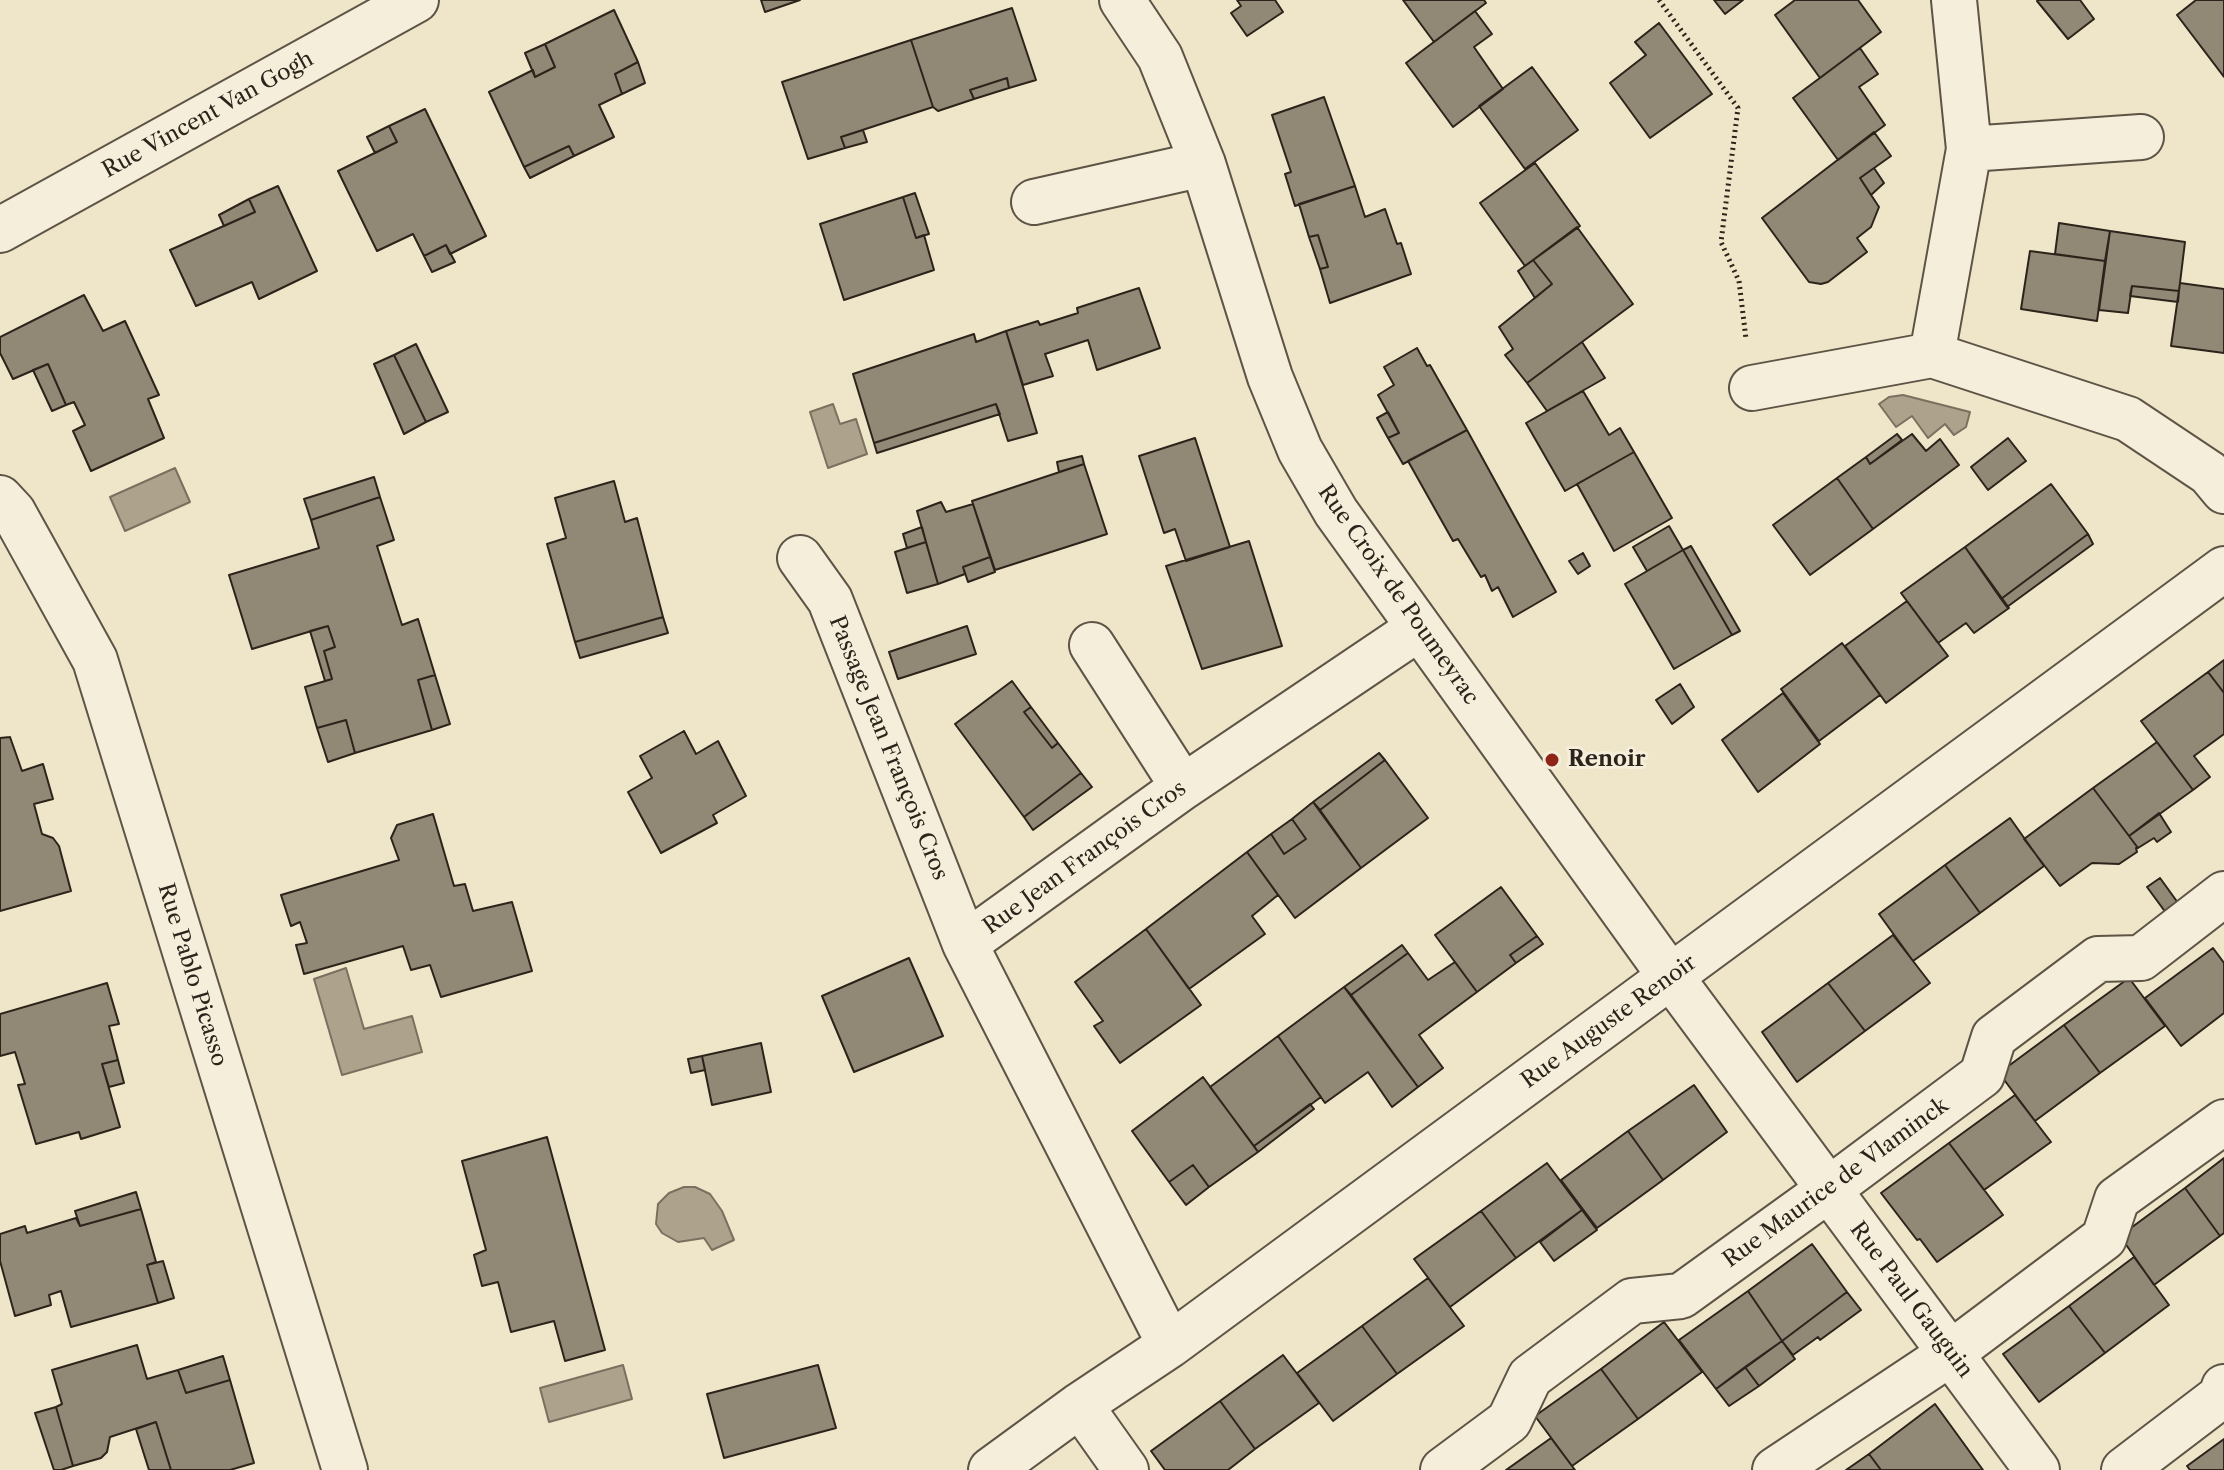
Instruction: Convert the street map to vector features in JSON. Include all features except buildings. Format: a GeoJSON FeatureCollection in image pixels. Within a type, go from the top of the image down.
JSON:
{"type":"FeatureCollection","features":[{"type":"Feature","properties":{"kind":"street","name":"Rue Vincent Van Gogh"},"geometry":{"type":"LineString","coordinates":[[0,230],[416,0]]}},
{"type":"Feature","properties":{"kind":"street","name":"Rue Croix de Poumeyrac"},"geometry":{"type":"LineString","coordinates":[[1122,0],[1160,57],[1203,164],[1270,377],[1300,450],[1336,512],[1671,976]]}},
{"type":"Feature","properties":{"kind":"street"},"geometry":{"type":"LineString","coordinates":[[1932,355],[1969,149],[1954,0]]}},
{"type":"Feature","properties":{"kind":"street"},"geometry":{"type":"LineString","coordinates":[[1969,149],[2141,137]]}},
{"type":"Feature","properties":{"kind":"street"},"geometry":{"type":"LineString","coordinates":[[1034,202],[1203,164]]}},
{"type":"Feature","properties":{"kind":"street"},"geometry":{"type":"LineString","coordinates":[[1752,388],[1932,355],[2128,419],[2209,473],[2224,491]]}},
{"type":"Feature","properties":{"kind":"street","name":"Rue Pablo Picasso"},"geometry":{"type":"LineString","coordinates":[[0,498],[13,512],[95,660],[345,1470]]}},
{"type":"Feature","properties":{"kind":"street","name":"Passage Jean François Cros"},"geometry":{"type":"LineString","coordinates":[[800,558],[830,600],[965,944]]}},
{"type":"Feature","properties":{"kind":"street","name":"Rue Auguste Renoir"},"geometry":{"type":"LineString","coordinates":[[991,1470],[1170,1345],[2224,569]]}},
{"type":"Feature","properties":{"kind":"street","name":"Rue Jean François Cros"},"geometry":{"type":"LineString","coordinates":[[1170,1345],[965,944],[1183,787],[1419,628]]}},
{"type":"Feature","properties":{"kind":"street"},"geometry":{"type":"LineString","coordinates":[[1092,645],[1183,787]]}},
{"type":"Feature","properties":{"kind":"street","name":"Rue Maurice de Vlaminck"},"geometry":{"type":"LineString","coordinates":[[1443,1470],[1509,1421],[1530,1377],[1632,1301],[1681,1296],[1982,1075],[1994,1037],[2098,959],[2141,958],[2224,894]]}},
{"type":"Feature","properties":{"kind":"street","name":"Rue Paul Gauguin"},"geometry":{"type":"LineString","coordinates":[[1671,976],[2037,1470]]}},
{"type":"Feature","properties":{"kind":"street"},"geometry":{"type":"LineString","coordinates":[[1775,1470],[1951,1353],[2104,1238],[2117,1199],[2224,1122]]}},
{"type":"Feature","properties":{"kind":"street"},"geometry":{"type":"LineString","coordinates":[[2124,1470],[2221,1396],[2224,1387]]}},
{"type":"Feature","properties":{"kind":"street"},"geometry":{"type":"LineString","coordinates":[[1080,1405],[1126,1470]]}},
{"type":"Feature","properties":{"kind":"path"},"geometry":{"type":"LineString","coordinates":[[1659,0],[1738,108],[1721,242],[1739,281],[1752,388]]}},
{"type":"Feature","properties":{"kind":"shaded area"},"geometry":{"type":"Polygon","coordinates":[[[1903,395],[1970,412],[1966,427],[1954,435],[1945,424],[1928,438],[1912,416],[1896,427],[1879,404],[1889,397],[1903,395]]]}},
{"type":"Feature","properties":{"kind":"shaded area"},"geometry":{"type":"Polygon","coordinates":[[[833,404],[840,424],[856,419],[867,454],[828,468],[810,412],[833,404]]]}},
{"type":"Feature","properties":{"kind":"shaded area"},"geometry":{"type":"Polygon","coordinates":[[[175,468],[190,502],[125,531],[110,497],[175,468]]]}},
{"type":"Feature","properties":{"kind":"shaded area"},"geometry":{"type":"Polygon","coordinates":[[[346,968],[364,1029],[412,1016],[422,1052],[342,1075],[314,979],[346,968]]]}},
{"type":"Feature","properties":{"kind":"shaded area"},"geometry":{"type":"Polygon","coordinates":[[[684,1187],[695,1187],[710,1194],[722,1211],[734,1240],[712,1250],[704,1238],[678,1242],[662,1233],[656,1224],[658,1204],[669,1193],[684,1187]]]}},
{"type":"Feature","properties":{"kind":"shaded area"},"geometry":{"type":"Polygon","coordinates":[[[623,1365],[632,1399],[549,1422],[540,1388],[623,1365]]]}},
{"type":"Feature","properties":{"kind":"place","name":"Renoir"},"geometry":{"type":"Point","coordinates":[1552,760]}}]}
